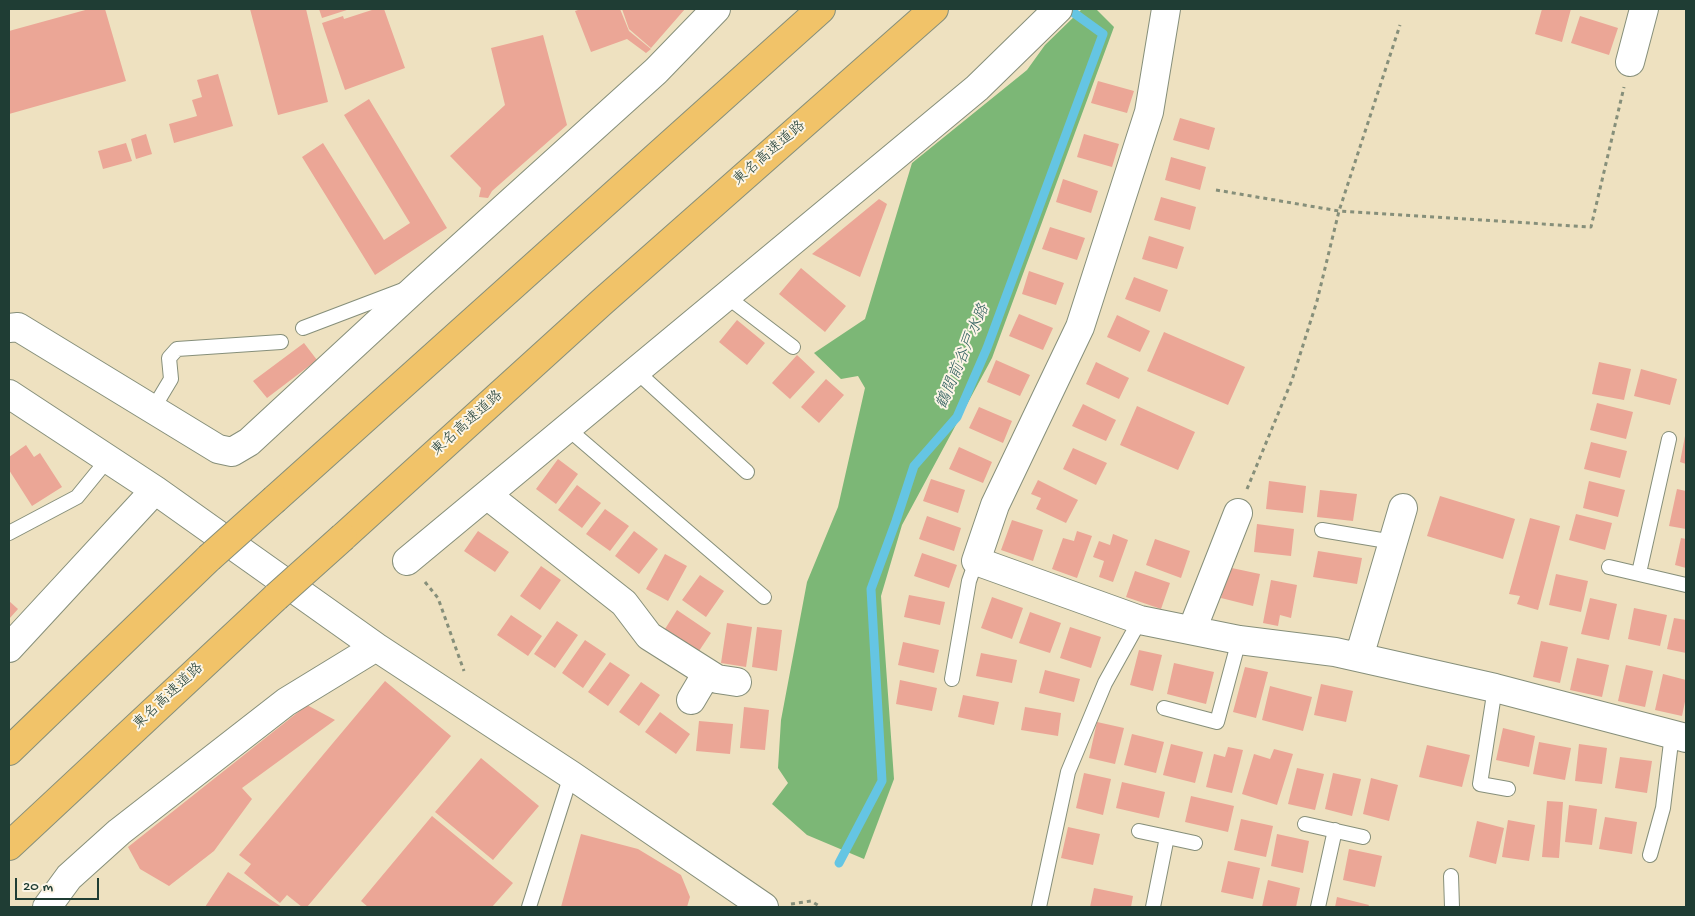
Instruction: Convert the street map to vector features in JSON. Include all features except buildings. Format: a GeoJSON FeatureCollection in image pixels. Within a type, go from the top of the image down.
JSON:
{"type":"FeatureCollection","features":[{"type":"Feature","properties":{"kind":"highway"},"geometry":{"type":"LineString","coordinates":[[9,751],[209,558],[821,9]]}},
{"type":"Feature","properties":{"kind":"highway","name":"東名高速道路"},"geometry":{"type":"LineString","coordinates":[[9,846],[276,597],[602,302],[934,9]]}},
{"type":"Feature","properties":{"kind":"street"},"geometry":{"type":"LineString","coordinates":[[9,328],[18,327],[218,449],[232,452],[248,442],[656,71],[716,9]]}},
{"type":"Feature","properties":{"kind":"street"},"geometry":{"type":"LineString","coordinates":[[407,560],[977,88],[1058,9]]}},
{"type":"Feature","properties":{"kind":"street"},"geometry":{"type":"LineString","coordinates":[[1166,9],[1149,112],[1080,327],[996,505],[976,561],[1140,620],[1240,640],[1335,652],[1359,657],[1495,688],[1679,736]]}},
{"type":"Feature","properties":{"kind":"street"},"geometry":{"type":"LineString","coordinates":[[1630,62],[1644,9]]}},
{"type":"Feature","properties":{"kind":"street"},"geometry":{"type":"LineString","coordinates":[[9,394],[155,490],[376,647],[774,906]]}},
{"type":"Feature","properties":{"kind":"street"},"geometry":{"type":"LineString","coordinates":[[9,648],[155,490]]}},
{"type":"Feature","properties":{"kind":"street"},"geometry":{"type":"LineString","coordinates":[[487,495],[624,603],[649,636],[717,679],[737,682]]}},
{"type":"Feature","properties":{"kind":"street"},"geometry":{"type":"LineString","coordinates":[[1359,657],[1403,508]]}},
{"type":"Feature","properties":{"kind":"street"},"geometry":{"type":"LineString","coordinates":[[1192,630],[1238,513]]}},
{"type":"Feature","properties":{"kind":"street"},"geometry":{"type":"LineString","coordinates":[[47,907],[69,877],[119,832],[286,702],[376,647]]}},
{"type":"Feature","properties":{"kind":"street"},"geometry":{"type":"LineString","coordinates":[[691,700],[707,673]]}},
{"type":"Feature","properties":{"kind":"lane"},"geometry":{"type":"LineString","coordinates":[[303,328],[420,284]]}},
{"type":"Feature","properties":{"kind":"lane"},"geometry":{"type":"LineString","coordinates":[[726,296],[793,347]]}},
{"type":"Feature","properties":{"kind":"lane"},"geometry":{"type":"LineString","coordinates":[[153,409],[171,379],[169,358],[178,349],[281,342]]}},
{"type":"Feature","properties":{"kind":"lane"},"geometry":{"type":"LineString","coordinates":[[636,371],[747,472]]}},
{"type":"Feature","properties":{"kind":"lane"},"geometry":{"type":"LineString","coordinates":[[567,428],[764,597]]}},
{"type":"Feature","properties":{"kind":"lane"},"geometry":{"type":"LineString","coordinates":[[1639,573],[1669,440]]}},
{"type":"Feature","properties":{"kind":"lane"},"geometry":{"type":"LineString","coordinates":[[9,533],[77,497],[108,459]]}},
{"type":"Feature","properties":{"kind":"lane"},"geometry":{"type":"LineString","coordinates":[[1322,530],[1393,542]]}},
{"type":"Feature","properties":{"kind":"lane"},"geometry":{"type":"LineString","coordinates":[[952,679],[969,581],[976,561]]}},
{"type":"Feature","properties":{"kind":"lane"},"geometry":{"type":"LineString","coordinates":[[1610,567],[1686,585]]}},
{"type":"Feature","properties":{"kind":"lane"},"geometry":{"type":"LineString","coordinates":[[1039,907],[1068,772],[1105,683],[1140,620]]}},
{"type":"Feature","properties":{"kind":"lane"},"geometry":{"type":"LineString","coordinates":[[1164,708],[1217,722],[1240,640]]}},
{"type":"Feature","properties":{"kind":"lane"},"geometry":{"type":"LineString","coordinates":[[1495,688],[1480,784],[1508,789]]}},
{"type":"Feature","properties":{"kind":"lane"},"geometry":{"type":"LineString","coordinates":[[1650,855],[1663,808],[1679,736]]}},
{"type":"Feature","properties":{"kind":"lane"},"geometry":{"type":"LineString","coordinates":[[529,907],[571,775]]}},
{"type":"Feature","properties":{"kind":"lane"},"geometry":{"type":"LineString","coordinates":[[1305,824],[1362,837]]}},
{"type":"Feature","properties":{"kind":"lane"},"geometry":{"type":"LineString","coordinates":[[1318,907],[1335,830]]}},
{"type":"Feature","properties":{"kind":"lane"},"geometry":{"type":"LineString","coordinates":[[1138,831],[1195,843]]}},
{"type":"Feature","properties":{"kind":"lane"},"geometry":{"type":"LineString","coordinates":[[1153,907],[1167,837]]}},
{"type":"Feature","properties":{"kind":"lane"},"geometry":{"type":"LineString","coordinates":[[1451,876],[1452,907]]}},
{"type":"Feature","properties":{"kind":"path"},"geometry":{"type":"LineString","coordinates":[[1238,513],[1292,380],[1317,301],[1339,211],[1400,25]]}},
{"type":"Feature","properties":{"kind":"path"},"geometry":{"type":"LineString","coordinates":[[1216,190],[1339,211],[1591,228],[1630,62]]}},
{"type":"Feature","properties":{"kind":"path"},"geometry":{"type":"LineString","coordinates":[[407,560],[438,598],[480,716]]}},
{"type":"Feature","properties":{"kind":"path"},"geometry":{"type":"LineString","coordinates":[[774,906],[811,901],[821,907]]}},
{"type":"Feature","properties":{"kind":"green space"},"geometry":{"type":"Polygon","coordinates":[[[1082,9],[1096,9],[1114,27],[992,358],[902,525],[881,596],[894,779],[864,859],[807,835],[772,804],[788,783],[778,768],[781,720],[807,582],[838,507],[865,388],[858,376],[841,379],[814,353],[865,319],[912,163],[1027,70],[1045,45],[1082,9]]]}},
{"type":"Feature","properties":{"kind":"waterway","name":"鶴間前谷戸水路"},"geometry":{"type":"LineString","coordinates":[[839,863],[882,781],[871,589],[914,466],[957,417],[987,348],[1103,34],[1074,13]]}}]}
